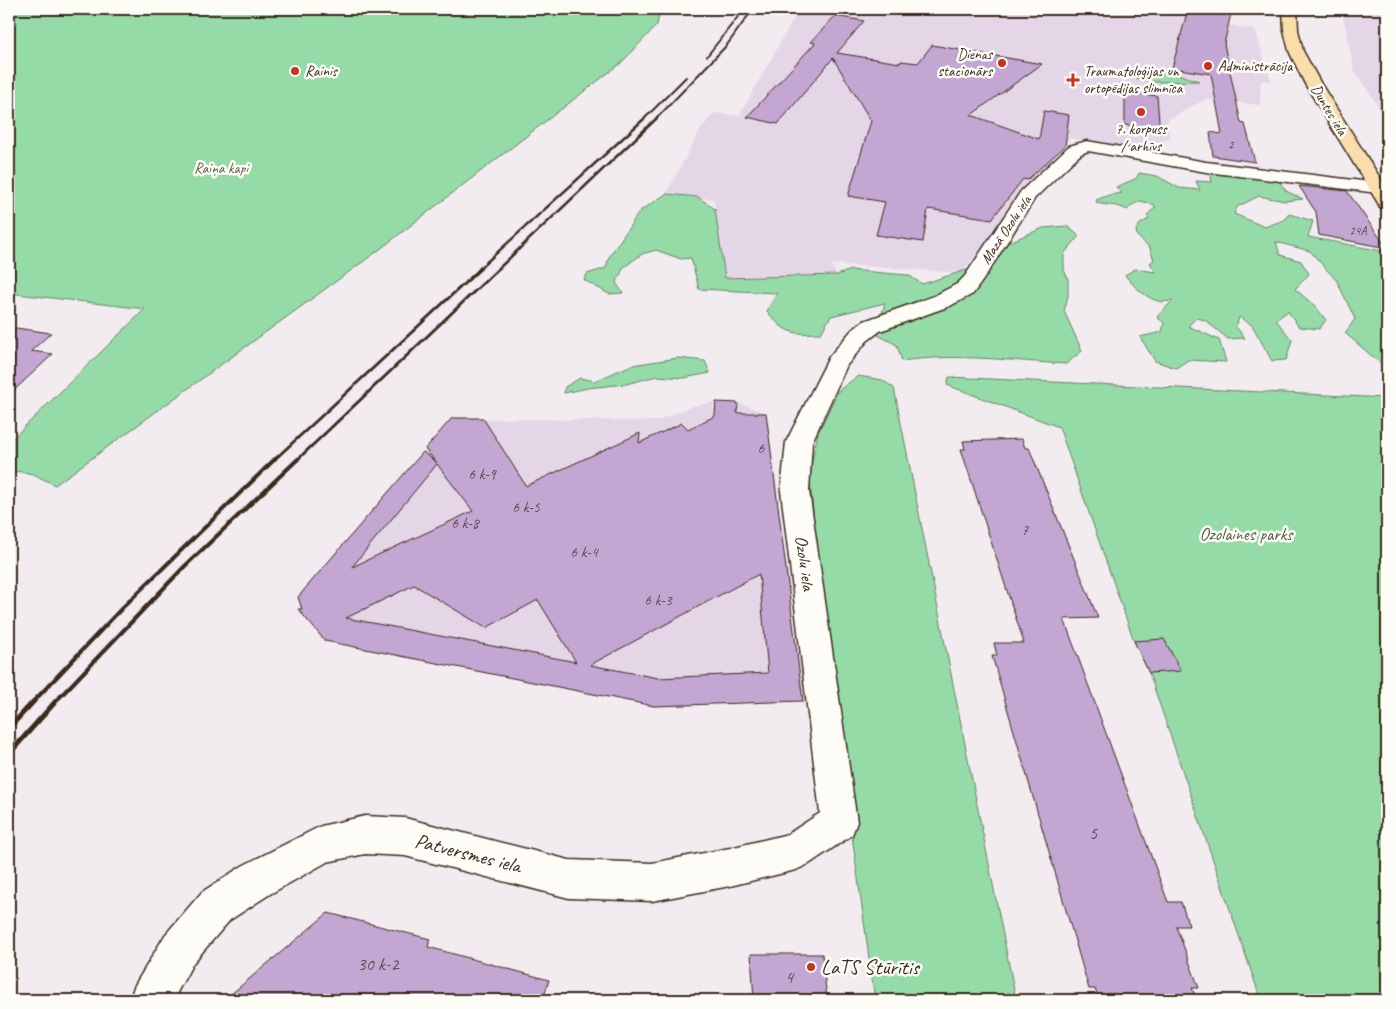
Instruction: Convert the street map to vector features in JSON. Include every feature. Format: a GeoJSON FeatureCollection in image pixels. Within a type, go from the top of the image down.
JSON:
{"type":"FeatureCollection","features":[{"type":"Feature","properties":{"kind":"main road","name":"Duntes iela"},"geometry":{"type":"LineString","coordinates":[[1290,9],[1291,30],[1296,51],[1322,100],[1383,196]]}},
{"type":"Feature","properties":{"kind":"street","name":"Mazā Ozolu iela"},"geometry":{"type":"LineString","coordinates":[[872,326],[942,301],[964,289],[973,280],[1028,195],[1075,150],[1087,146],[1383,196]]}},
{"type":"Feature","properties":{"kind":"street","name":"Ozolu iela"},"geometry":{"type":"LineString","coordinates":[[840,822],[795,491],[799,442],[837,362],[859,336],[872,326]]}},
{"type":"Feature","properties":{"kind":"street","name":"Patversmes iela"},"geometry":{"type":"LineString","coordinates":[[150,1000],[179,949],[216,906],[256,880],[321,844],[365,835],[405,837],[568,879],[652,882],[730,867],[796,851],[840,822]]}},
{"type":"Feature","properties":{"kind":"shaded area"},"geometry":{"type":"Polygon","coordinates":[[[799,9],[1231,10],[1228,25],[1255,30],[1271,81],[1261,81],[1260,105],[1206,99],[1168,120],[1170,138],[1139,150],[1070,138],[962,273],[831,264],[837,275],[725,278],[714,199],[666,194],[700,130],[714,113],[739,116],[799,9]]]}},
{"type":"Feature","properties":{"kind":"shaded area"},"geometry":{"type":"Polygon","coordinates":[[[1342,9],[1387,9],[1387,119],[1354,70],[1342,9]]]}},
{"type":"Feature","properties":{"kind":"shaded area"},"geometry":{"type":"Polygon","coordinates":[[[716,402],[738,403],[767,413],[804,701],[654,707],[325,641],[303,615],[297,597],[452,418],[657,421],[693,406],[716,402]]]}},
{"type":"Feature","properties":{"kind":"green space","name":"Raiņa kapi"},"geometry":{"type":"Polygon","coordinates":[[[9,9],[663,9],[659,14],[657,25],[621,63],[375,253],[55,485],[33,474],[9,470],[9,442],[145,309],[9,293],[9,9]]]}},
{"type":"Feature","properties":{"kind":"green space"},"geometry":{"type":"Polygon","coordinates":[[[1154,71],[1177,74],[1199,81],[1152,82],[1135,78],[1154,71]]]}},
{"type":"Feature","properties":{"kind":"green space"},"geometry":{"type":"Polygon","coordinates":[[[1210,170],[1278,180],[1286,191],[1303,199],[1285,201],[1259,196],[1237,207],[1234,214],[1265,227],[1284,220],[1289,214],[1313,221],[1308,237],[1387,252],[1387,369],[1345,333],[1355,319],[1337,281],[1310,251],[1276,242],[1280,255],[1301,261],[1309,274],[1295,289],[1315,306],[1326,320],[1319,329],[1299,327],[1288,311],[1276,320],[1292,340],[1286,360],[1272,361],[1252,325],[1239,317],[1236,327],[1245,338],[1228,339],[1205,320],[1196,318],[1188,326],[1219,340],[1226,362],[1188,360],[1176,368],[1155,361],[1140,337],[1162,332],[1164,323],[1157,317],[1173,300],[1161,302],[1151,298],[1136,288],[1125,275],[1135,269],[1156,272],[1150,263],[1154,260],[1150,248],[1137,236],[1136,230],[1140,224],[1149,219],[1147,215],[1155,208],[1155,205],[1141,201],[1132,205],[1127,210],[1097,203],[1096,200],[1122,193],[1116,187],[1137,178],[1139,173],[1157,176],[1179,188],[1200,190],[1196,181],[1212,182],[1210,170]]]}},
{"type":"Feature","properties":{"kind":"green space"},"geometry":{"type":"Polygon","coordinates":[[[666,194],[698,197],[715,209],[725,278],[837,275],[851,270],[908,275],[922,284],[976,267],[985,252],[1043,228],[1067,226],[1079,236],[1064,254],[1064,270],[1068,279],[1068,296],[1064,311],[1082,351],[1066,364],[964,358],[902,361],[897,345],[876,334],[885,303],[831,316],[821,333],[796,333],[779,325],[767,311],[777,293],[699,289],[691,258],[681,259],[656,250],[642,254],[624,267],[616,283],[623,293],[609,294],[584,280],[587,274],[606,268],[609,257],[640,211],[666,194]]]}},
{"type":"Feature","properties":{"kind":"green space"},"geometry":{"type":"Polygon","coordinates":[[[678,358],[705,361],[710,373],[684,378],[657,376],[626,384],[588,388],[564,393],[565,387],[580,378],[595,381],[632,365],[678,358]]]}},
{"type":"Feature","properties":{"kind":"green space"},"geometry":{"type":"Polygon","coordinates":[[[858,376],[882,380],[894,388],[1016,1000],[875,1000],[835,714],[809,474],[818,433],[838,391],[858,376]]]}},
{"type":"Feature","properties":{"kind":"green space","name":"Ozolaines parks"},"geometry":{"type":"Polygon","coordinates":[[[949,377],[1387,398],[1387,1000],[1261,1000],[1149,673],[1134,641],[1059,427],[947,385],[949,377]]]}},
{"type":"Feature","properties":{"kind":"building"},"geometry":{"type":"Polygon","coordinates":[[[1188,9],[1232,9],[1224,44],[1241,123],[1245,124],[1255,162],[1213,156],[1210,132],[1222,134],[1211,74],[1172,68],[1188,9]]]}},
{"type":"Feature","properties":{"kind":"building"},"geometry":{"type":"Polygon","coordinates":[[[835,16],[864,21],[837,53],[900,63],[901,61],[918,63],[932,45],[1042,64],[971,115],[1039,139],[1044,111],[1069,115],[1065,146],[1027,180],[1023,179],[992,219],[928,209],[923,242],[876,235],[885,202],[848,196],[871,121],[833,58],[778,124],[747,117],[815,43],[811,42],[835,16]]]}},
{"type":"Feature","properties":{"kind":"building","name":"7. korpuss / arhīvs"},"geometry":{"type":"Polygon","coordinates":[[[1125,92],[1157,96],[1160,133],[1136,130],[1136,127],[1125,125],[1125,92]]]}},
{"type":"Feature","properties":{"kind":"building"},"geometry":{"type":"Polygon","coordinates":[[[1299,186],[1347,191],[1387,248],[1319,235],[1316,212],[1299,186]]]}},
{"type":"Feature","properties":{"kind":"building"},"geometry":{"type":"Polygon","coordinates":[[[9,327],[51,333],[31,351],[53,354],[9,395],[9,327]]]}},
{"type":"Feature","properties":{"kind":"building"},"geometry":{"type":"Polygon","coordinates":[[[716,402],[738,403],[737,413],[766,413],[803,701],[654,706],[325,641],[298,609],[302,609],[298,597],[423,452],[437,463],[425,449],[452,418],[483,418],[526,486],[640,433],[639,443],[682,423],[688,429],[715,416],[716,402]],[[437,464],[352,567],[473,511],[437,464]],[[759,574],[590,665],[658,678],[768,673],[759,574]],[[414,585],[346,618],[576,662],[538,600],[486,628],[414,585]]]}},
{"type":"Feature","properties":{"kind":"building"},"geometry":{"type":"Polygon","coordinates":[[[1022,439],[1025,448],[1029,448],[1098,618],[1064,619],[1168,902],[1181,902],[1189,926],[1176,926],[1199,988],[1192,988],[1197,1000],[1099,1000],[1095,989],[1089,989],[992,656],[997,656],[994,643],[1024,643],[961,449],[965,449],[963,441],[1022,439]]]}},
{"type":"Feature","properties":{"kind":"building"},"geometry":{"type":"Polygon","coordinates":[[[1164,639],[1181,671],[1149,673],[1134,641],[1164,639]]]}},
{"type":"Feature","properties":{"kind":"building"},"geometry":{"type":"Polygon","coordinates":[[[328,913],[430,939],[428,947],[549,980],[543,1000],[224,1000],[328,913]]]}},
{"type":"Feature","properties":{"kind":"building"},"geometry":{"type":"Polygon","coordinates":[[[751,954],[822,954],[827,1000],[754,1000],[751,954]]]}},
{"type":"Feature","properties":{"kind":"railway"},"geometry":{"type":"LineString","coordinates":[[707,56],[744,9]]}},
{"type":"Feature","properties":{"kind":"railway"},"geometry":{"type":"LineString","coordinates":[[657,118],[727,45],[753,9]]}},
{"type":"Feature","properties":{"kind":"railway"},"geometry":{"type":"LineString","coordinates":[[645,118],[686,77]]}},
{"type":"Feature","properties":{"kind":"railway"},"geometry":{"type":"LineString","coordinates":[[479,269],[645,118]]}},
{"type":"Feature","properties":{"kind":"railway"},"geometry":{"type":"LineString","coordinates":[[498,269],[657,118]]}},
{"type":"Feature","properties":{"kind":"railway"},"geometry":{"type":"LineString","coordinates":[[274,460],[481,268]]}},
{"type":"Feature","properties":{"kind":"railway"},"geometry":{"type":"LineString","coordinates":[[297,460],[499,268]]}},
{"type":"Feature","properties":{"kind":"railway"},"geometry":{"type":"LineString","coordinates":[[33,702],[122,608],[275,459]]}},
{"type":"Feature","properties":{"kind":"railway"},"geometry":{"type":"LineString","coordinates":[[55,702],[184,567],[298,459]]}},
{"type":"Feature","properties":{"kind":"railway"},"geometry":{"type":"LineString","coordinates":[[9,728],[34,701]]}},
{"type":"Feature","properties":{"kind":"railway"},"geometry":{"type":"LineString","coordinates":[[9,754],[56,701]]}},
{"type":"Feature","properties":{"kind":"place","name":"Dienas stacionārs"},"geometry":{"type":"Point","coordinates":[1002,63]}},
{"type":"Feature","properties":{"kind":"place","name":"Administrācija"},"geometry":{"type":"Point","coordinates":[1208,66]}},
{"type":"Feature","properties":{"kind":"place","name":"Rainis"},"geometry":{"type":"Point","coordinates":[295,71]}},
{"type":"Feature","properties":{"kind":"place","name":"Traumatoloģijas un ortopēdijas slimnīca"},"geometry":{"type":"Point","coordinates":[1073,80]}},
{"type":"Feature","properties":{"kind":"place","name":"7. korpuss / arhīvs"},"geometry":{"type":"Point","coordinates":[1141,112]}},
{"type":"Feature","properties":{"kind":"place","name":"LaTS Stūrītis"},"geometry":{"type":"Point","coordinates":[811,967]}}]}
